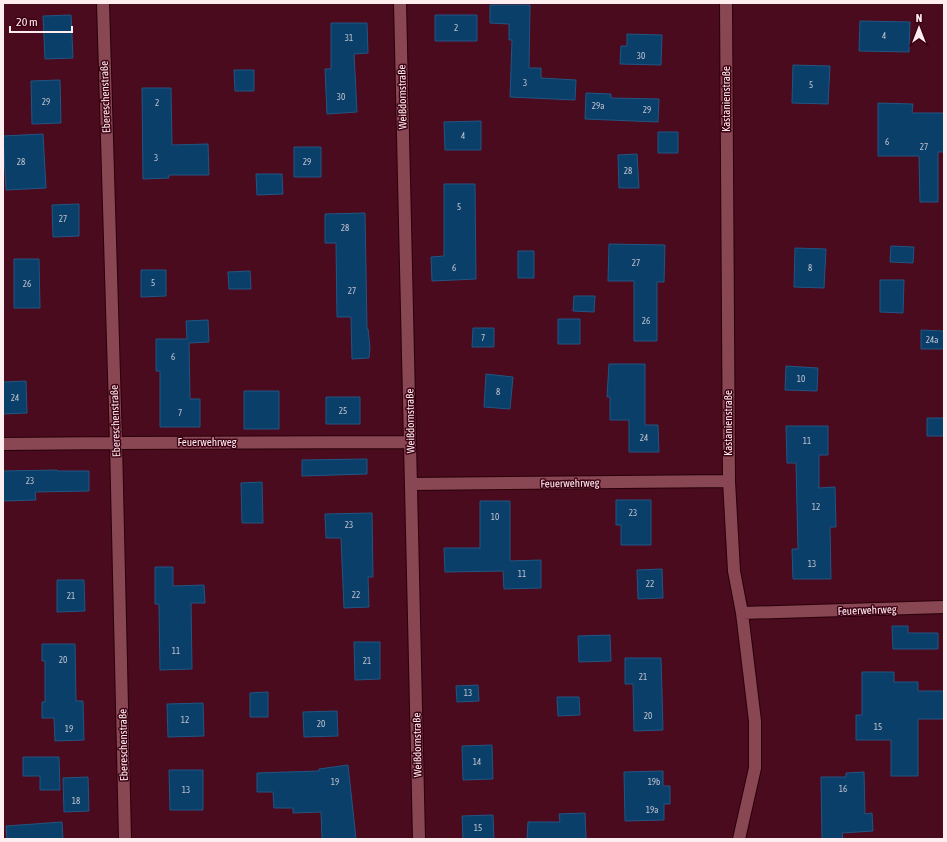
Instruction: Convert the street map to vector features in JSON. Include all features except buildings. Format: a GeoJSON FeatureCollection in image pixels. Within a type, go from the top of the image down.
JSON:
{"type":"FeatureCollection","features":[{"type":"Feature","properties":{"kind":"street","name":"Ebereschenstraße"},"geometry":{"type":"LineString","coordinates":[[103,3],[116,443],[125,839]]}},
{"type":"Feature","properties":{"kind":"street","name":"Weißdornstraße"},"geometry":{"type":"LineString","coordinates":[[400,3],[419,839]]}},
{"type":"Feature","properties":{"kind":"street","name":"Kastanienstraße"},"geometry":{"type":"LineString","coordinates":[[726,3],[729,481],[734,571],[742,614],[755,721],[755,768],[738,839]]}},
{"type":"Feature","properties":{"kind":"street","name":"Feuerwehrweg"},"geometry":{"type":"LineString","coordinates":[[3,444],[410,442]]}},
{"type":"Feature","properties":{"kind":"street","name":"Feuerwehrweg"},"geometry":{"type":"LineString","coordinates":[[411,484],[729,481]]}},
{"type":"Feature","properties":{"kind":"street","name":"Feuerwehrweg"},"geometry":{"type":"LineString","coordinates":[[742,614],[944,607]]}}]}
